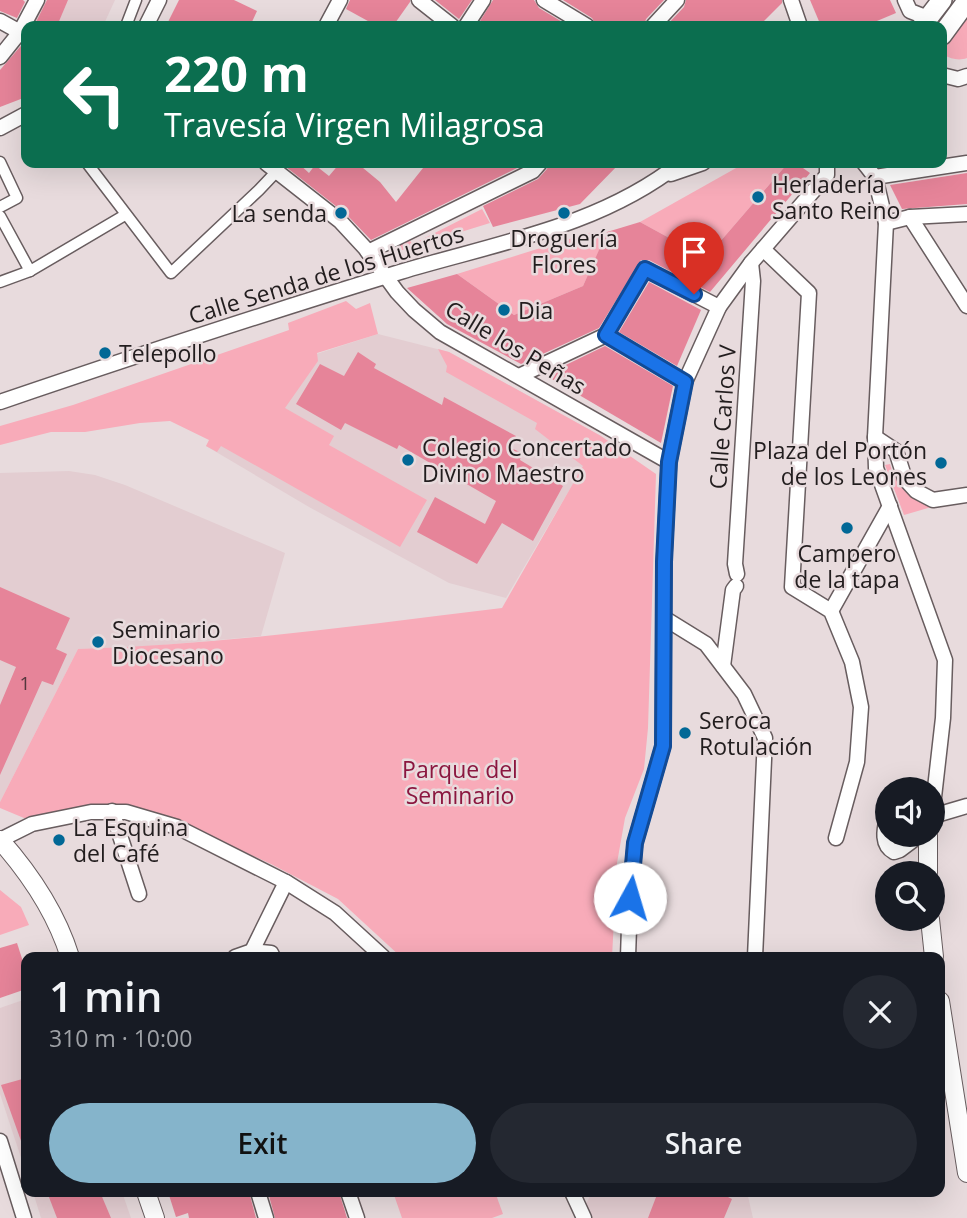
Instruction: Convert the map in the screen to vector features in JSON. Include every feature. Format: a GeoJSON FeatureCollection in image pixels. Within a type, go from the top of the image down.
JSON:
{"type":"FeatureCollection","features":[{"type":"Feature","properties":{"kind":"main road"},"geometry":{"type":"LineString","coordinates":[[926,21],[942,0]]}},
{"type":"Feature","properties":{"kind":"main road"},"geometry":{"type":"LineString","coordinates":[[947,28],[967,1]]}},
{"type":"Feature","properties":{"kind":"street"},"geometry":{"type":"LineString","coordinates":[[26,21],[37,0]]}},
{"type":"Feature","properties":{"kind":"street"},"geometry":{"type":"LineString","coordinates":[[128,21],[136,0]]}},
{"type":"Feature","properties":{"kind":"street"},"geometry":{"type":"LineString","coordinates":[[148,21],[159,0]]}},
{"type":"Feature","properties":{"kind":"street"},"geometry":{"type":"LineString","coordinates":[[329,21],[340,0]]}},
{"type":"Feature","properties":{"kind":"street"},"geometry":{"type":"LineString","coordinates":[[419,0],[446,21]]}},
{"type":"Feature","properties":{"kind":"street"},"geometry":{"type":"LineString","coordinates":[[469,21],[483,0]]}},
{"type":"Feature","properties":{"kind":"street"},"geometry":{"type":"LineString","coordinates":[[544,0],[574,21]]}},
{"type":"Feature","properties":{"kind":"street"},"geometry":{"type":"LineString","coordinates":[[658,21],[677,0]]}},
{"type":"Feature","properties":{"kind":"street"},"geometry":{"type":"LineString","coordinates":[[791,0],[798,21]]}},
{"type":"Feature","properties":{"kind":"street"},"geometry":{"type":"LineString","coordinates":[[905,0],[910,11],[924,21]]}},
{"type":"Feature","properties":{"kind":"street"},"geometry":{"type":"LineString","coordinates":[[0,21],[20,32],[0,57]]}},
{"type":"Feature","properties":{"kind":"street"},"geometry":{"type":"LineString","coordinates":[[947,76],[958,79],[967,76]]}},
{"type":"Feature","properties":{"kind":"street"},"geometry":{"type":"LineString","coordinates":[[0,128],[21,117]]}},
{"type":"Feature","properties":{"kind":"street"},"geometry":{"type":"LineString","coordinates":[[0,162],[17,198],[0,207]]}},
{"type":"Feature","properties":{"kind":"street"},"geometry":{"type":"LineString","coordinates":[[947,166],[967,163]]}},
{"type":"Feature","properties":{"kind":"street"},"geometry":{"type":"LineString","coordinates":[[91,168],[171,273],[259,190],[271,168]]}},
{"type":"Feature","properties":{"kind":"street","name":"Calle los Peñas"},"geometry":{"type":"LineString","coordinates":[[273,168],[340,221],[414,310],[440,332],[669,462]]}},
{"type":"Feature","properties":{"kind":"street"},"geometry":{"type":"LineString","coordinates":[[368,252],[536,168]]}},
{"type":"Feature","properties":{"kind":"street","name":"Calle Senda de los Huertos"},"geometry":{"type":"LineString","coordinates":[[0,402],[386,276],[581,219],[632,196],[673,168]]}},
{"type":"Feature","properties":{"kind":"street","name":"Calle Senda de los Huertos"},"geometry":{"type":"LineString","coordinates":[[660,178],[689,168]]}},
{"type":"Feature","properties":{"kind":"street"},"geometry":{"type":"LineString","coordinates":[[628,952],[635,843],[663,746],[669,462],[685,382],[719,307],[763,248],[827,175],[827,168]]}},
{"type":"Feature","properties":{"kind":"street"},"geometry":{"type":"LineString","coordinates":[[868,168],[875,177],[886,223],[875,436],[876,468],[944,660],[943,718],[936,777]]}},
{"type":"Feature","properties":{"kind":"street"},"geometry":{"type":"LineString","coordinates":[[875,177],[934,168]]}},
{"type":"Feature","properties":{"kind":"street"},"geometry":{"type":"LineString","coordinates":[[886,223],[910,217],[967,214]]}},
{"type":"Feature","properties":{"kind":"street"},"geometry":{"type":"LineString","coordinates":[[0,282],[30,271],[125,215]]}},
{"type":"Feature","properties":{"kind":"street"},"geometry":{"type":"LineString","coordinates":[[0,216],[30,271]]}},
{"type":"Feature","properties":{"kind":"street"},"geometry":{"type":"LineString","coordinates":[[910,217],[967,306]]}},
{"type":"Feature","properties":{"kind":"street"},"geometry":{"type":"LineString","coordinates":[[763,248],[809,293],[792,587],[831,611],[852,662],[861,708],[857,762],[836,838]]}},
{"type":"Feature","properties":{"kind":"street","name":"Calle Carlos V"},"geometry":{"type":"LineString","coordinates":[[723,666],[733,590],[737,580],[735,565],[753,281],[751,263]]}},
{"type":"Feature","properties":{"kind":"street"},"geometry":{"type":"LineString","coordinates":[[519,376],[606,335],[645,269],[719,307]]}},
{"type":"Feature","properties":{"kind":"street"},"geometry":{"type":"LineString","coordinates":[[606,335],[685,382]]}},
{"type":"Feature","properties":{"kind":"street"},"geometry":{"type":"LineString","coordinates":[[875,436],[896,451],[905,479],[916,491],[933,500],[967,495]]}},
{"type":"Feature","properties":{"kind":"street"},"geometry":{"type":"LineString","coordinates":[[831,611],[890,506]]}},
{"type":"Feature","properties":{"kind":"street"},"geometry":{"type":"LineString","coordinates":[[664,618],[706,644],[744,694],[765,738],[755,952]]}},
{"type":"Feature","properties":{"kind":"street"},"geometry":{"type":"LineString","coordinates":[[945,812],[967,806]]}},
{"type":"Feature","properties":{"kind":"street"},"geometry":{"type":"LineString","coordinates":[[113,811],[139,894]]}},
{"type":"Feature","properties":{"kind":"street"},"geometry":{"type":"LineString","coordinates":[[68,952],[44,898],[0,840],[32,824],[91,812],[113,811],[126,812],[177,827],[286,883],[335,913],[378,952]]}},
{"type":"Feature","properties":{"kind":"street"},"geometry":{"type":"LineString","coordinates":[[887,847],[894,852],[904,847]]}},
{"type":"Feature","properties":{"kind":"street"},"geometry":{"type":"LineString","coordinates":[[252,951],[286,883]]}},
{"type":"Feature","properties":{"kind":"street"},"geometry":{"type":"LineString","coordinates":[[931,931],[933,952]]}},
{"type":"Feature","properties":{"kind":"street"},"geometry":{"type":"LineString","coordinates":[[249,952],[262,952]]}},
{"type":"Feature","properties":{"kind":"street"},"geometry":{"type":"LineString","coordinates":[[945,1033],[967,1172]]}},
{"type":"Feature","properties":{"kind":"street"},"geometry":{"type":"LineString","coordinates":[[0,1141],[24,1218]]}},
{"type":"Feature","properties":{"kind":"street"},"geometry":{"type":"LineString","coordinates":[[148,1197],[155,1218]]}},
{"type":"Feature","properties":{"kind":"street"},"geometry":{"type":"LineString","coordinates":[[260,1197],[266,1218]]}},
{"type":"Feature","properties":{"kind":"street"},"geometry":{"type":"LineString","coordinates":[[350,1197],[357,1218]]}},
{"type":"Feature","properties":{"kind":"street"},"geometry":{"type":"LineString","coordinates":[[573,1218],[575,1197]]}},
{"type":"Feature","properties":{"kind":"street"},"geometry":{"type":"LineString","coordinates":[[576,1197],[584,1218]]}},
{"type":"Feature","properties":{"kind":"shaded area"},"geometry":{"type":"Polygon","coordinates":[[[43,0],[115,0],[105,21],[32,21],[43,0]]]}},
{"type":"Feature","properties":{"kind":"shaded area","name":"Colegio Concertado Divino Maestro"},"geometry":{"type":"Polygon","coordinates":[[[378,334],[449,352],[601,436],[506,598],[449,583],[309,507],[206,446],[249,376],[378,334]]]}},
{"type":"Feature","properties":{"kind":"shaded area","name":"Seminario Diocesano"},"geometry":{"type":"Polygon","coordinates":[[[69,471],[95,475],[125,485],[285,553],[261,636],[130,648],[78,649],[0,802],[0,473],[69,471]]]}},
{"type":"Feature","properties":{"kind":"shaded area"},"geometry":{"type":"Polygon","coordinates":[[[21,1001],[21,1158],[0,1094],[0,1008],[21,1001]]]}},
{"type":"Feature","properties":{"kind":"shaded area"},"geometry":{"type":"Polygon","coordinates":[[[35,1197],[124,1197],[131,1218],[41,1218],[35,1197]]]}},
{"type":"Feature","properties":{"kind":"shaded area"},"geometry":{"type":"Polygon","coordinates":[[[590,1197],[748,1197],[753,1218],[590,1218],[585,1206],[590,1197]]]}},
{"type":"Feature","properties":{"kind":"green space"},"geometry":{"type":"Polygon","coordinates":[[[967,18],[967,58],[947,57],[947,45],[967,18]]]}},
{"type":"Feature","properties":{"kind":"green space"},"geometry":{"type":"Polygon","coordinates":[[[736,168],[784,168],[706,258],[640,222],[736,168]]]}},
{"type":"Feature","properties":{"kind":"green space"},"geometry":{"type":"Polygon","coordinates":[[[482,209],[490,223],[390,254],[388,250],[409,240],[413,244],[482,209]]]}},
{"type":"Feature","properties":{"kind":"green space"},"geometry":{"type":"Polygon","coordinates":[[[592,232],[604,240],[583,286],[514,315],[457,274],[592,232]]]}},
{"type":"Feature","properties":{"kind":"green space"},"geometry":{"type":"Polygon","coordinates":[[[346,301],[356,309],[370,303],[378,334],[317,353],[318,361],[285,408],[334,436],[329,445],[427,500],[400,547],[221,446],[217,452],[206,446],[209,440],[170,421],[85,432],[51,432],[0,445],[0,426],[73,405],[289,330],[288,323],[346,301]]]}},
{"type":"Feature","properties":{"kind":"green space","name":"Parque del Seminario"},"geometry":{"type":"Polygon","coordinates":[[[438,349],[449,352],[601,436],[656,474],[648,728],[644,769],[625,818],[617,863],[612,952],[396,952],[338,899],[271,864],[176,821],[123,807],[43,820],[24,818],[0,808],[0,802],[78,649],[238,639],[502,608],[583,466],[535,429],[537,423],[446,372],[447,366],[438,349]]]}},
{"type":"Feature","properties":{"kind":"green space"},"geometry":{"type":"Polygon","coordinates":[[[890,464],[896,480],[906,491],[935,506],[904,515],[885,465],[890,464]]]}},
{"type":"Feature","properties":{"kind":"green space"},"geometry":{"type":"Polygon","coordinates":[[[0,890],[21,907],[29,925],[0,935],[0,890]]]}},
{"type":"Feature","properties":{"kind":"green space"},"geometry":{"type":"Polygon","coordinates":[[[395,1197],[497,1197],[503,1214],[492,1218],[402,1218],[395,1197]]]}},
{"type":"Feature","properties":{"kind":"building"},"geometry":{"type":"Polygon","coordinates":[[[0,0],[25,2],[17,18],[0,11],[0,0]]]}},
{"type":"Feature","properties":{"kind":"building"},"geometry":{"type":"Polygon","coordinates":[[[47,0],[68,0],[59,21],[36,21],[47,0]]]}},
{"type":"Feature","properties":{"kind":"building"},"geometry":{"type":"Polygon","coordinates":[[[179,0],[234,0],[257,11],[252,21],[168,21],[179,0]]]}},
{"type":"Feature","properties":{"kind":"building"},"geometry":{"type":"Polygon","coordinates":[[[350,0],[410,0],[397,21],[368,21],[346,9],[350,0]]]}},
{"type":"Feature","properties":{"kind":"building"},"geometry":{"type":"Polygon","coordinates":[[[435,0],[472,0],[459,19],[435,0]]]}},
{"type":"Feature","properties":{"kind":"building"},"geometry":{"type":"Polygon","coordinates":[[[493,0],[534,0],[539,8],[561,21],[480,21],[493,0]]]}},
{"type":"Feature","properties":{"kind":"building"},"geometry":{"type":"Polygon","coordinates":[[[563,0],[664,0],[645,21],[594,21],[563,0]]]}},
{"type":"Feature","properties":{"kind":"building"},"geometry":{"type":"Polygon","coordinates":[[[686,0],[782,0],[764,21],[671,21],[684,7],[686,0]]]}},
{"type":"Feature","properties":{"kind":"building"},"geometry":{"type":"Polygon","coordinates":[[[810,0],[890,0],[896,13],[877,21],[819,21],[810,0]]]}},
{"type":"Feature","properties":{"kind":"building"},"geometry":{"type":"Polygon","coordinates":[[[21,46],[21,99],[0,107],[0,70],[21,46]]]}},
{"type":"Feature","properties":{"kind":"building"},"geometry":{"type":"Polygon","coordinates":[[[287,168],[304,168],[309,173],[313,168],[319,168],[329,176],[336,168],[363,168],[380,182],[396,202],[423,168],[517,168],[371,240],[346,214],[287,168]]]}},
{"type":"Feature","properties":{"kind":"building"},"geometry":{"type":"Polygon","coordinates":[[[615,168],[580,204],[493,227],[483,206],[538,179],[547,169],[615,168]]]}},
{"type":"Feature","properties":{"kind":"building"},"geometry":{"type":"Polygon","coordinates":[[[784,168],[803,168],[810,173],[710,292],[649,260],[641,260],[599,328],[521,364],[447,324],[407,288],[457,274],[514,315],[583,286],[607,232],[640,222],[706,258],[784,168]]]}},
{"type":"Feature","properties":{"kind":"building"},"geometry":{"type":"Polygon","coordinates":[[[967,173],[967,204],[902,209],[890,185],[967,173]]]}},
{"type":"Feature","properties":{"kind":"building"},"geometry":{"type":"Polygon","coordinates":[[[649,282],[701,310],[677,366],[619,332],[649,282]]]}},
{"type":"Feature","properties":{"kind":"building"},"geometry":{"type":"Polygon","coordinates":[[[605,346],[673,386],[661,443],[545,375],[605,346]]]}},
{"type":"Feature","properties":{"kind":"building"},"geometry":{"type":"Polygon","coordinates":[[[358,352],[376,364],[374,368],[442,405],[444,397],[516,436],[511,448],[522,453],[520,460],[563,486],[533,541],[502,523],[477,564],[417,532],[435,497],[485,524],[496,501],[399,445],[397,449],[345,423],[341,430],[296,404],[320,364],[344,376],[358,352]]]}},
{"type":"Feature","properties":{"kind":"building","name":"Seminario Diocesano"},"geometry":{"type":"Polygon","coordinates":[[[0,587],[70,618],[56,649],[67,654],[53,685],[42,681],[0,775],[0,705],[16,667],[0,660],[0,587]]]}},
{"type":"Feature","properties":{"kind":"building"},"geometry":{"type":"Polygon","coordinates":[[[17,943],[21,955],[21,991],[0,998],[0,948],[17,943]]]}},
{"type":"Feature","properties":{"kind":"building"},"geometry":{"type":"Polygon","coordinates":[[[21,1079],[21,1141],[1,1085],[21,1079]]]}},
{"type":"Feature","properties":{"kind":"building"},"geometry":{"type":"Polygon","coordinates":[[[49,1197],[102,1197],[111,1218],[57,1218],[49,1197]]]}},
{"type":"Feature","properties":{"kind":"building"},"geometry":{"type":"Polygon","coordinates":[[[170,1197],[250,1197],[256,1218],[189,1218],[188,1213],[176,1217],[170,1197]]]}},
{"type":"Feature","properties":{"kind":"building"},"geometry":{"type":"Polygon","coordinates":[[[269,1197],[341,1197],[347,1218],[275,1218],[269,1197]]]}},
{"type":"Feature","properties":{"kind":"building"},"geometry":{"type":"Polygon","coordinates":[[[656,1197],[732,1199],[724,1218],[648,1218],[656,1197]]]}},
{"type":"Feature","properties":{"kind":"place","name":"Herladería Santo Reino"},"geometry":{"type":"Point","coordinates":[758,197]}},
{"type":"Feature","properties":{"kind":"place","name":"La senda"},"geometry":{"type":"Point","coordinates":[341,213]}},
{"type":"Feature","properties":{"kind":"place","name":"Droguería Flores"},"geometry":{"type":"Point","coordinates":[564,213]}},
{"type":"Feature","properties":{"kind":"place","name":"Dia"},"geometry":{"type":"Point","coordinates":[504,310]}},
{"type":"Feature","properties":{"kind":"place","name":"Telepollo"},"geometry":{"type":"Point","coordinates":[105,353]}},
{"type":"Feature","properties":{"kind":"place","name":"Colegio Concertado Divino Maestro"},"geometry":{"type":"Point","coordinates":[408,460]}},
{"type":"Feature","properties":{"kind":"place","name":"Plaza del Portón de los Leones"},"geometry":{"type":"Point","coordinates":[941,463]}},
{"type":"Feature","properties":{"kind":"place","name":"Campero de la tapa"},"geometry":{"type":"Point","coordinates":[847,528]}},
{"type":"Feature","properties":{"kind":"place","name":"Seminario Diocesano"},"geometry":{"type":"Point","coordinates":[98,642]}},
{"type":"Feature","properties":{"kind":"place","name":"Seroca Rotulación"},"geometry":{"type":"Point","coordinates":[685,733]}},
{"type":"Feature","properties":{"kind":"place","name":"La Esquina del Café"},"geometry":{"type":"Point","coordinates":[59,840]}},
{"type":"Feature","properties":{"kind":"route"},"geometry":{"type":"LineString","coordinates":[[630,898],[635,843],[663,746],[664,562],[669,462],[685,382],[606,335],[645,269],[694,294]]}}]}
